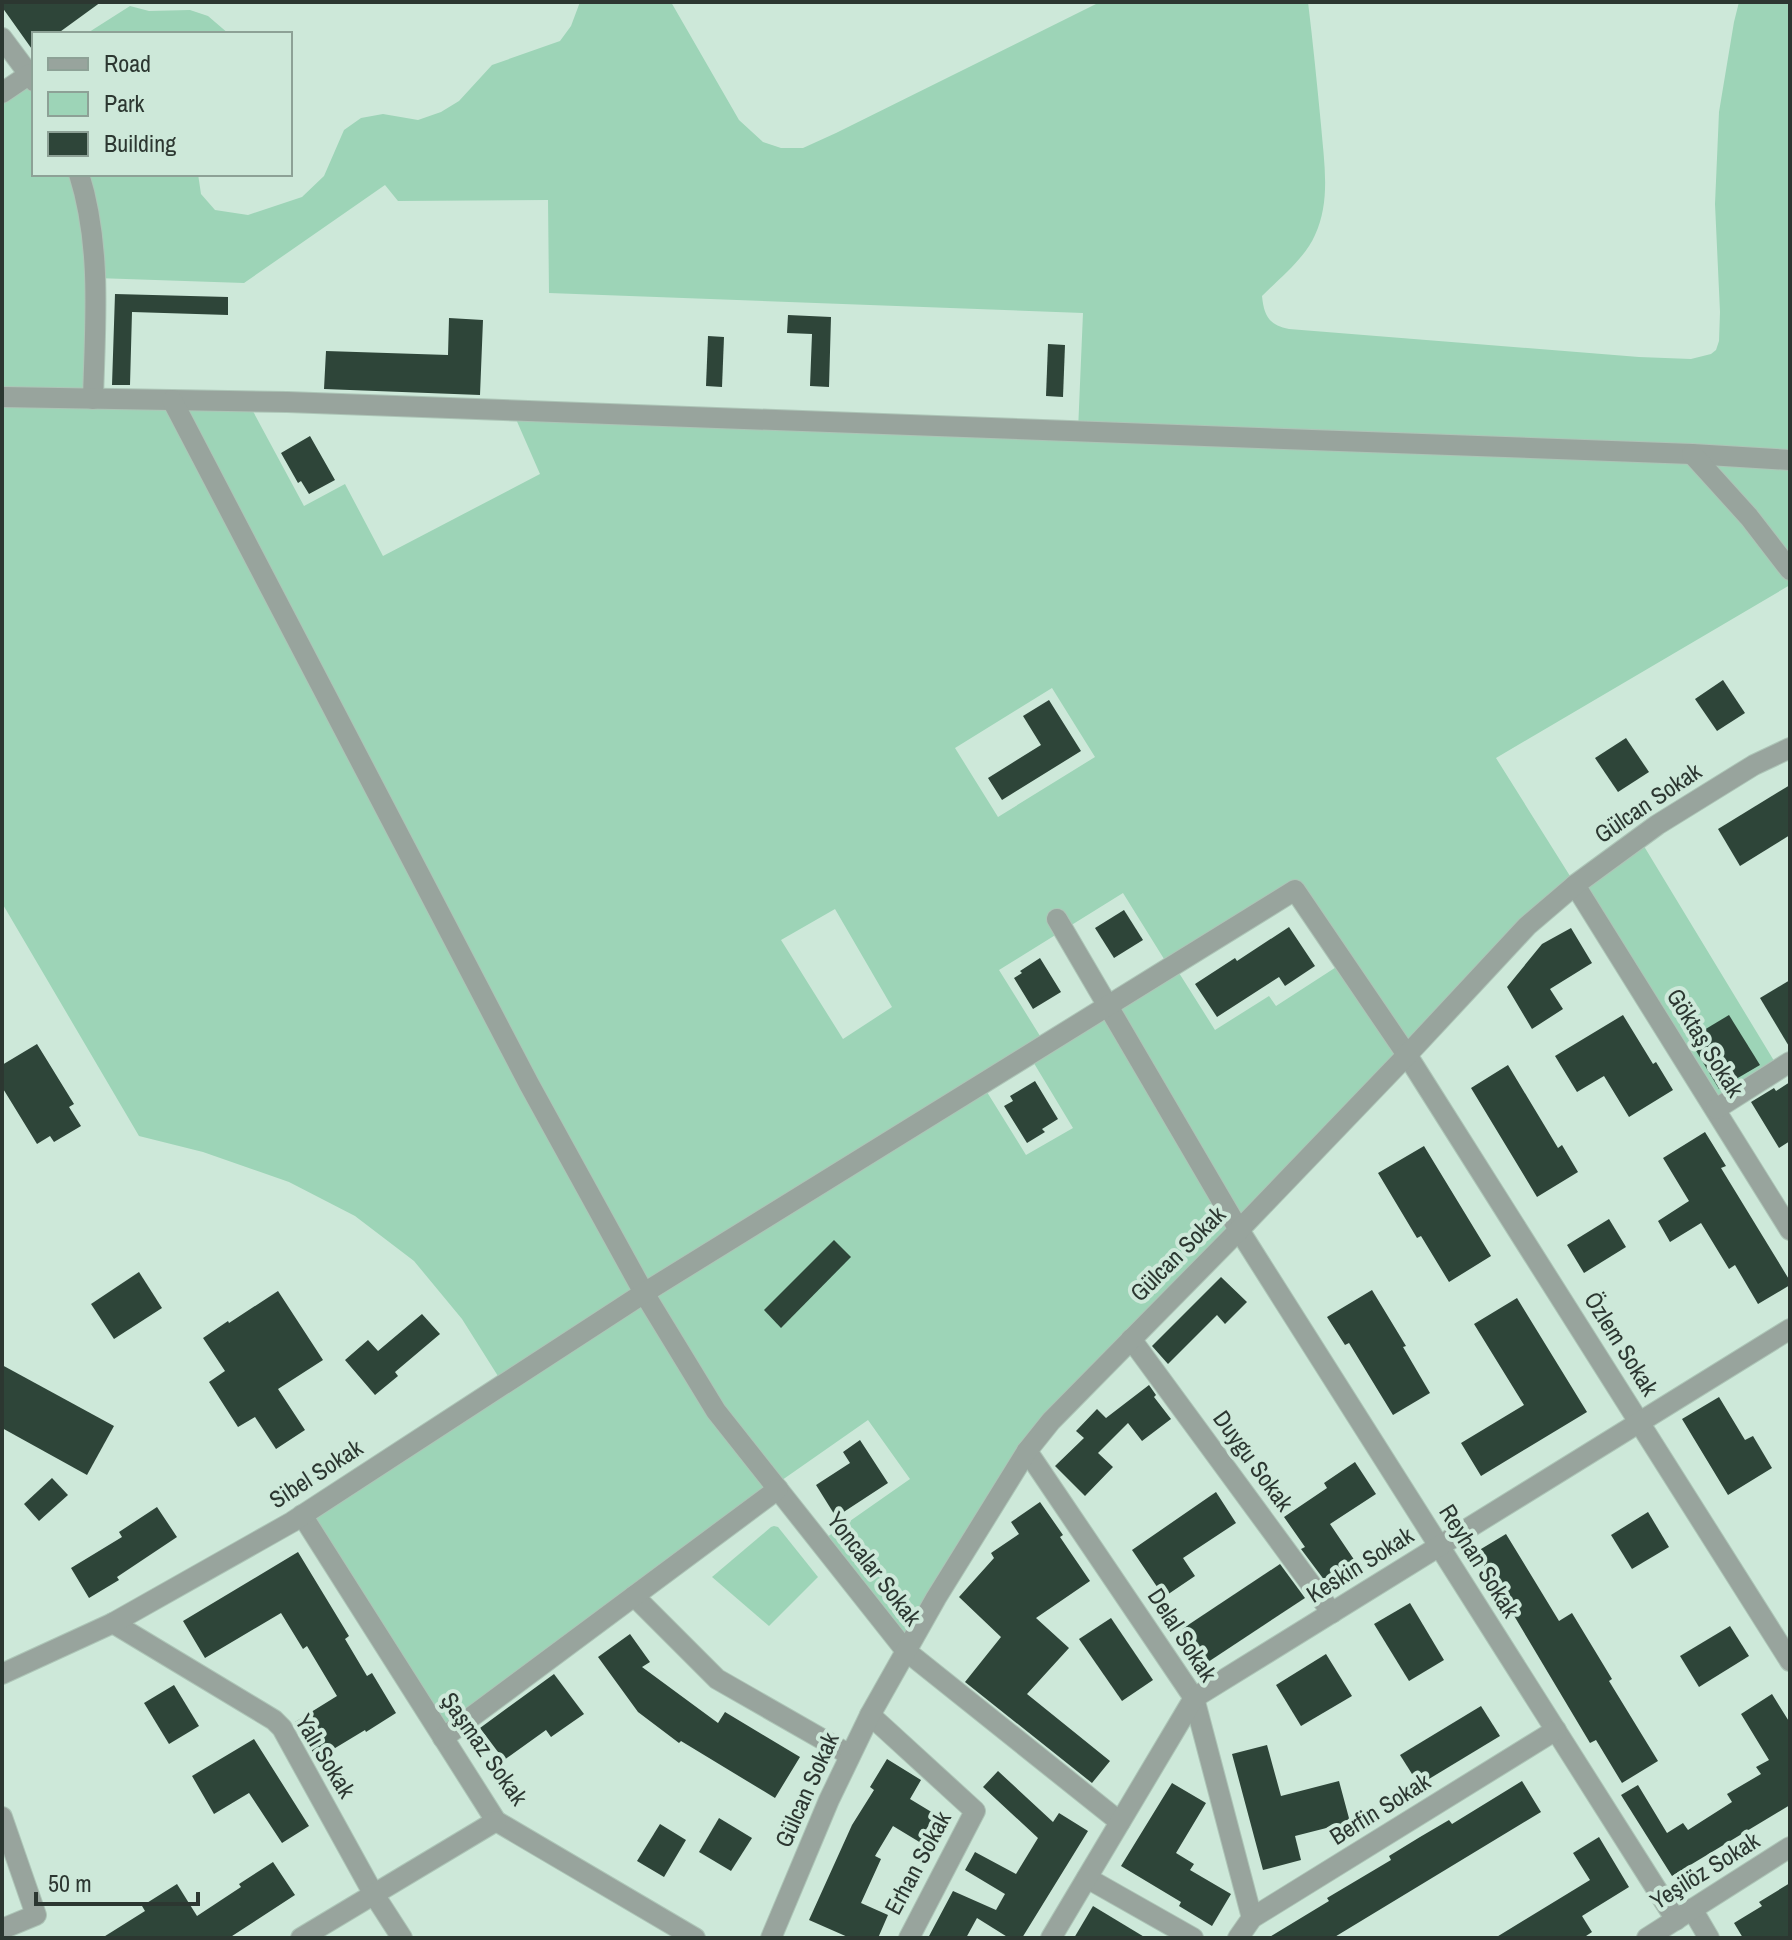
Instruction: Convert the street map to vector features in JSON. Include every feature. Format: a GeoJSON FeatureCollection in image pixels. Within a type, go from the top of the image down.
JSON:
{"type":"FeatureCollection","features":[{"type":"Feature","properties":{"kind":"street"},"geometry":{"type":"LineString","coordinates":[[2,38],[32,77],[2,93]]}},
{"type":"Feature","properties":{"kind":"street"},"geometry":{"type":"LineString","coordinates":[[80,176],[95,251],[93,399]]}},
{"type":"Feature","properties":{"kind":"street"},"geometry":{"type":"LineString","coordinates":[[2,397],[287,402],[1790,460]]}},
{"type":"Feature","properties":{"kind":"street","name":"Yoncalar Sokak"},"geometry":{"type":"LineString","coordinates":[[172,400],[529,1084],[644,1293],[716,1411],[906,1651],[1120,1822]]}},
{"type":"Feature","properties":{"kind":"street"},"geometry":{"type":"LineString","coordinates":[[1692,454],[1749,517],[1790,570]]}},
{"type":"Feature","properties":{"kind":"street","name":"Gülcan Sokak"},"geometry":{"type":"LineString","coordinates":[[771,1938],[870,1715],[936,1598],[1027,1451],[1051,1421],[1239,1230],[1527,926],[1575,885],[1657,825],[1754,765],[1790,748]]}},
{"type":"Feature","properties":{"kind":"street","name":"Göktaş Sokak"},"geometry":{"type":"LineString","coordinates":[[1575,885],[1790,1230]]}},
{"type":"Feature","properties":{"kind":"street","name":"Özlem Sokak"},"geometry":{"type":"LineString","coordinates":[[1108,1006],[1295,890],[1407,1055],[1790,1661]]}},
{"type":"Feature","properties":{"kind":"street","name":"Reyhan Sokak"},"geometry":{"type":"LineString","coordinates":[[1057,919],[1239,1230],[1556,1730],[1684,1914],[1709,1938]]}},
{"type":"Feature","properties":{"kind":"street","name":"Sibel Sokak"},"geometry":{"type":"LineString","coordinates":[[2,1674],[113,1623],[302,1515],[644,1293],[1108,1006]]}},
{"type":"Feature","properties":{"kind":"street"},"geometry":{"type":"LineString","coordinates":[[1716,1109],[1790,1062]]}},
{"type":"Feature","properties":{"kind":"street","name":"Keskin Sokak"},"geometry":{"type":"LineString","coordinates":[[1051,1938],[1194,1698],[1790,1329]]}},
{"type":"Feature","properties":{"kind":"street","name":"Duygu Sokak"},"geometry":{"type":"LineString","coordinates":[[1131,1339],[1332,1613]]}},
{"type":"Feature","properties":{"kind":"street","name":"Delal Sokak"},"geometry":{"type":"LineString","coordinates":[[1027,1451],[1194,1698],[1252,1918]]}},
{"type":"Feature","properties":{"kind":"street"},"geometry":{"type":"LineString","coordinates":[[443,1738],[778,1489]]}},
{"type":"Feature","properties":{"kind":"street","name":"Şaşmaz Sokak"},"geometry":{"type":"LineString","coordinates":[[302,1515],[496,1821],[695,1938]]}},
{"type":"Feature","properties":{"kind":"street"},"geometry":{"type":"LineString","coordinates":[[634,1596],[717,1679],[850,1755]]}},
{"type":"Feature","properties":{"kind":"street","name":"Yalı Sokak"},"geometry":{"type":"LineString","coordinates":[[113,1623],[274,1720],[282,1728],[373,1893],[402,1938]]}},
{"type":"Feature","properties":{"kind":"street","name":"Erhan Sokak"},"geometry":{"type":"LineString","coordinates":[[870,1715],[975,1811],[909,1938]]}},
{"type":"Feature","properties":{"kind":"street","name":"Berfin Sokak"},"geometry":{"type":"LineString","coordinates":[[1238,1938],[1252,1918],[1556,1730]]}},
{"type":"Feature","properties":{"kind":"street"},"geometry":{"type":"LineString","coordinates":[[2,1817],[36,1915],[2,1929]]}},
{"type":"Feature","properties":{"kind":"street"},"geometry":{"type":"LineString","coordinates":[[301,1938],[496,1821]]}},
{"type":"Feature","properties":{"kind":"street","name":"Yeşilöz Sokak"},"geometry":{"type":"LineString","coordinates":[[1647,1938],[1790,1847]]}},
{"type":"Feature","properties":{"kind":"street"},"geometry":{"type":"LineString","coordinates":[[1087,1878],[1193,1938]]}},
{"type":"Feature","properties":{"kind":"green space"},"geometry":{"type":"Polygon","coordinates":[[[580,2],[671,2],[739,120],[763,142],[781,148],[803,148],[1100,2],[1308,2],[1324,153],[1325,195],[1320,222],[1311,243],[1262,296],[1264,309],[1272,322],[1289,329],[1691,359],[1711,354],[1719,341],[1715,204],[1719,112],[1739,2],[1790,2],[1790,585],[1496,758],[1575,884],[1639,838],[1779,1069],[1716,1109],[1576,885],[1051,1421],[906,1651],[820,1542],[910,1479],[868,1420],[775,1485],[443,1738],[302,1515],[503,1384],[462,1319],[414,1261],[355,1216],[289,1182],[203,1152],[139,1136],[2,903],[2,93],[32,71],[32,176],[198,176],[201,194],[215,210],[248,215],[302,197],[324,176],[344,130],[361,118],[383,114],[418,120],[441,112],[459,101],[492,65],[560,41],[571,26],[580,2]],[[385,185],[244,283],[96,278],[93,398],[248,402],[304,506],[345,484],[383,556],[540,474],[512,410],[1078,431],[1083,313],[549,293],[548,200],[398,201],[385,185]],[[1052,688],[955,748],[998,817],[1095,757],[1052,688]],[[1295,890],[1174,965],[1215,1030],[1269,996],[1276,1006],[1344,962],[1295,890]],[[1123,893],[999,970],[1045,1044],[1169,967],[1123,893]],[[835,909],[781,940],[843,1039],[892,1007],[835,909]],[[1029,1055],[982,1084],[1026,1155],[1073,1128],[1029,1055]]]}},
{"type":"Feature","properties":{"kind":"green space"},"geometry":{"type":"Polygon","coordinates":[[[130,6],[149,11],[190,10],[208,16],[227,32],[89,32],[130,6]]]}},
{"type":"Feature","properties":{"kind":"green space"},"geometry":{"type":"Polygon","coordinates":[[[774,1526],[818,1577],[769,1626],[712,1577],[774,1526]]]}},
{"type":"Feature","properties":{"kind":"building"},"geometry":{"type":"Polygon","coordinates":[[[2,2],[101,2],[60,32],[32,32],[32,49],[2,7],[2,2]]]}},
{"type":"Feature","properties":{"kind":"building"},"geometry":{"type":"Polygon","coordinates":[[[115,294],[228,297],[228,315],[132,312],[130,385],[112,385],[115,294]]]}},
{"type":"Feature","properties":{"kind":"building"},"geometry":{"type":"Polygon","coordinates":[[[788,315],[831,317],[829,387],[810,386],[812,334],[787,333],[788,315]]]}},
{"type":"Feature","properties":{"kind":"building"},"geometry":{"type":"Polygon","coordinates":[[[449,318],[483,320],[480,395],[324,389],[326,351],[448,355],[449,318]]]}},
{"type":"Feature","properties":{"kind":"building"},"geometry":{"type":"Polygon","coordinates":[[[708,336],[724,337],[722,387],[706,386],[708,336]]]}},
{"type":"Feature","properties":{"kind":"building"},"geometry":{"type":"Polygon","coordinates":[[[1048,344],[1065,345],[1063,397],[1046,396],[1048,344]]]}},
{"type":"Feature","properties":{"kind":"building"},"geometry":{"type":"Polygon","coordinates":[[[310,436],[335,480],[309,494],[301,481],[298,483],[281,453],[310,436]]]}},
{"type":"Feature","properties":{"kind":"building"},"geometry":{"type":"Polygon","coordinates":[[[1723,680],[1745,713],[1717,731],[1695,699],[1723,680]]]}},
{"type":"Feature","properties":{"kind":"building"},"geometry":{"type":"Polygon","coordinates":[[[1049,700],[1081,751],[1002,800],[988,778],[1041,745],[1023,716],[1049,700]]]}},
{"type":"Feature","properties":{"kind":"building"},"geometry":{"type":"Polygon","coordinates":[[[1626,738],[1649,772],[1618,792],[1595,758],[1626,738]]]}},
{"type":"Feature","properties":{"kind":"building"},"geometry":{"type":"Polygon","coordinates":[[[1790,785],[1790,835],[1740,866],[1718,829],[1790,785]]]}},
{"type":"Feature","properties":{"kind":"building"},"geometry":{"type":"Polygon","coordinates":[[[1124,910],[1143,940],[1114,958],[1095,928],[1124,910]]]}},
{"type":"Feature","properties":{"kind":"building"},"geometry":{"type":"Polygon","coordinates":[[[1289,927],[1315,966],[1285,986],[1279,977],[1217,1017],[1195,984],[1289,927]]]}},
{"type":"Feature","properties":{"kind":"building"},"geometry":{"type":"Polygon","coordinates":[[[1571,928],[1592,963],[1550,989],[1563,1009],[1532,1029],[1507,987],[1542,944],[1571,928]]]}},
{"type":"Feature","properties":{"kind":"building"},"geometry":{"type":"Polygon","coordinates":[[[1040,958],[1061,992],[1033,1009],[1014,978],[1040,958]]]}},
{"type":"Feature","properties":{"kind":"building"},"geometry":{"type":"Polygon","coordinates":[[[1790,980],[1790,1048],[1760,998],[1790,980]]]}},
{"type":"Feature","properties":{"kind":"building"},"geometry":{"type":"Polygon","coordinates":[[[1623,1015],[1673,1090],[1629,1117],[1604,1076],[1577,1092],[1555,1056],[1623,1015]]]}},
{"type":"Feature","properties":{"kind":"building"},"geometry":{"type":"Polygon","coordinates":[[[1729,1015],[1760,1065],[1719,1089],[1689,1039],[1729,1015]]]}},
{"type":"Feature","properties":{"kind":"building"},"geometry":{"type":"Polygon","coordinates":[[[37,1044],[74,1104],[69,1107],[81,1126],[54,1142],[50,1136],[37,1144],[2,1087],[2,1065],[37,1044]]]}},
{"type":"Feature","properties":{"kind":"building"},"geometry":{"type":"Polygon","coordinates":[[[1508,1065],[1558,1148],[1562,1145],[1578,1172],[1537,1197],[1471,1088],[1508,1065]]]}},
{"type":"Feature","properties":{"kind":"building"},"geometry":{"type":"Polygon","coordinates":[[[1035,1081],[1058,1119],[1027,1143],[1004,1106],[1013,1101],[1010,1096],[1035,1081]]]}},
{"type":"Feature","properties":{"kind":"building"},"geometry":{"type":"Polygon","coordinates":[[[1790,1082],[1790,1141],[1779,1148],[1751,1102],[1790,1082]]]}},
{"type":"Feature","properties":{"kind":"building"},"geometry":{"type":"Polygon","coordinates":[[[1705,1132],[1726,1166],[1721,1168],[1790,1281],[1790,1285],[1758,1304],[1735,1265],[1729,1269],[1701,1223],[1670,1242],[1658,1221],[1689,1201],[1663,1158],[1705,1132]]]}},
{"type":"Feature","properties":{"kind":"building"},"geometry":{"type":"Polygon","coordinates":[[[1424,1146],[1491,1256],[1449,1282],[1421,1236],[1417,1238],[1378,1173],[1424,1146]]]}},
{"type":"Feature","properties":{"kind":"building"},"geometry":{"type":"Polygon","coordinates":[[[1609,1219],[1626,1247],[1584,1273],[1567,1245],[1609,1219]]]}},
{"type":"Feature","properties":{"kind":"building"},"geometry":{"type":"Polygon","coordinates":[[[834,1240],[851,1257],[781,1328],[764,1310],[834,1240]]]}},
{"type":"Feature","properties":{"kind":"building"},"geometry":{"type":"Polygon","coordinates":[[[139,1272],[162,1308],[114,1339],[91,1304],[139,1272]]]}},
{"type":"Feature","properties":{"kind":"building"},"geometry":{"type":"Polygon","coordinates":[[[1221,1277],[1247,1302],[1225,1324],[1217,1315],[1168,1364],[1152,1346],[1221,1277]]]}},
{"type":"Feature","properties":{"kind":"building"},"geometry":{"type":"Polygon","coordinates":[[[1372,1290],[1430,1393],[1393,1415],[1349,1343],[1345,1345],[1327,1317],[1372,1290]]]}},
{"type":"Feature","properties":{"kind":"building"},"geometry":{"type":"Polygon","coordinates":[[[278,1291],[323,1360],[278,1389],[305,1430],[276,1449],[255,1417],[238,1427],[209,1382],[225,1371],[203,1338],[278,1291]]]}},
{"type":"Feature","properties":{"kind":"building"},"geometry":{"type":"Polygon","coordinates":[[[1517,1298],[1587,1412],[1481,1476],[1461,1443],[1524,1405],[1474,1324],[1517,1298]]]}},
{"type":"Feature","properties":{"kind":"building"},"geometry":{"type":"Polygon","coordinates":[[[422,1314],[440,1334],[395,1372],[398,1376],[375,1395],[345,1360],[368,1340],[378,1351],[422,1314]]]}},
{"type":"Feature","properties":{"kind":"building"},"geometry":{"type":"Polygon","coordinates":[[[2,1365],[114,1426],[87,1475],[2,1428],[2,1365]]]}},
{"type":"Feature","properties":{"kind":"building"},"geometry":{"type":"Polygon","coordinates":[[[1149,1385],[1171,1419],[1142,1441],[1128,1423],[1098,1453],[1113,1467],[1085,1496],[1055,1466],[1084,1438],[1076,1431],[1097,1409],[1106,1418],[1149,1385]]]}},
{"type":"Feature","properties":{"kind":"building"},"geometry":{"type":"Polygon","coordinates":[[[1719,1397],[1745,1440],[1753,1436],[1772,1468],[1728,1495],[1682,1419],[1719,1397]]]}},
{"type":"Feature","properties":{"kind":"building"},"geometry":{"type":"Polygon","coordinates":[[[860,1440],[888,1483],[836,1517],[816,1485],[850,1463],[843,1452],[860,1440]]]}},
{"type":"Feature","properties":{"kind":"building"},"geometry":{"type":"Polygon","coordinates":[[[1355,1462],[1376,1494],[1330,1524],[1355,1561],[1325,1581],[1301,1549],[1305,1547],[1284,1517],[1327,1488],[1324,1483],[1355,1462]]]}},
{"type":"Feature","properties":{"kind":"building"},"geometry":{"type":"Polygon","coordinates":[[[52,1478],[68,1495],[39,1521],[24,1504],[52,1478]]]}},
{"type":"Feature","properties":{"kind":"building"},"geometry":{"type":"Polygon","coordinates":[[[1216,1492],[1236,1523],[1183,1558],[1195,1576],[1164,1597],[1132,1550],[1216,1492]]]}},
{"type":"Feature","properties":{"kind":"building"},"geometry":{"type":"Polygon","coordinates":[[[1040,1502],[1090,1581],[1036,1618],[1069,1648],[1027,1694],[1110,1761],[1092,1783],[965,1682],[1001,1637],[959,1597],[994,1558],[991,1553],[1019,1534],[1011,1522],[1040,1502]]]}},
{"type":"Feature","properties":{"kind":"building"},"geometry":{"type":"Polygon","coordinates":[[[157,1507],[177,1537],[89,1598],[71,1568],[122,1537],[119,1532],[157,1507]]]}},
{"type":"Feature","properties":{"kind":"building"},"geometry":{"type":"Polygon","coordinates":[[[1648,1512],[1669,1547],[1632,1569],[1611,1535],[1648,1512]]]}},
{"type":"Feature","properties":{"kind":"building"},"geometry":{"type":"Polygon","coordinates":[[[1506,1534],[1559,1621],[1572,1613],[1658,1761],[1622,1783],[1596,1740],[1590,1743],[1476,1552],[1506,1534]]]}},
{"type":"Feature","properties":{"kind":"building"},"geometry":{"type":"Polygon","coordinates":[[[298,1552],[349,1636],[345,1639],[367,1676],[372,1673],[396,1713],[317,1759],[295,1722],[337,1696],[307,1646],[303,1649],[281,1613],[205,1658],[183,1621],[298,1552]]]}},
{"type":"Feature","properties":{"kind":"building"},"geometry":{"type":"Polygon","coordinates":[[[1280,1564],[1305,1598],[1205,1664],[1182,1629],[1280,1564]]]}},
{"type":"Feature","properties":{"kind":"building"},"geometry":{"type":"Polygon","coordinates":[[[1410,1603],[1444,1660],[1409,1681],[1374,1624],[1410,1603]]]}},
{"type":"Feature","properties":{"kind":"building"},"geometry":{"type":"Polygon","coordinates":[[[1111,1618],[1153,1680],[1122,1701],[1079,1639],[1111,1618]]]}},
{"type":"Feature","properties":{"kind":"building"},"geometry":{"type":"Polygon","coordinates":[[[1730,1626],[1749,1656],[1699,1687],[1680,1656],[1730,1626]]]}},
{"type":"Feature","properties":{"kind":"building"},"geometry":{"type":"Polygon","coordinates":[[[630,1634],[650,1662],[642,1667],[718,1723],[725,1712],[800,1757],[775,1798],[681,1741],[679,1743],[638,1712],[598,1657],[630,1634]]]}},
{"type":"Feature","properties":{"kind":"building"},"geometry":{"type":"Polygon","coordinates":[[[1326,1654],[1352,1696],[1301,1726],[1276,1685],[1326,1654]]]}},
{"type":"Feature","properties":{"kind":"building"},"geometry":{"type":"Polygon","coordinates":[[[554,1674],[584,1714],[551,1737],[546,1730],[504,1760],[480,1728],[554,1674]]]}},
{"type":"Feature","properties":{"kind":"building"},"geometry":{"type":"Polygon","coordinates":[[[174,1685],[199,1726],[169,1744],[144,1703],[174,1685]]]}},
{"type":"Feature","properties":{"kind":"building"},"geometry":{"type":"Polygon","coordinates":[[[1772,1694],[1790,1723],[1790,1805],[1672,1876],[1621,1795],[1638,1785],[1667,1833],[1683,1823],[1688,1830],[1732,1802],[1727,1794],[1761,1774],[1756,1767],[1769,1760],[1741,1714],[1772,1694]]]}},
{"type":"Feature","properties":{"kind":"building"},"geometry":{"type":"Polygon","coordinates":[[[1481,1706],[1500,1736],[1419,1785],[1400,1755],[1481,1706]]]}},
{"type":"Feature","properties":{"kind":"building"},"geometry":{"type":"Polygon","coordinates":[[[254,1739],[309,1826],[282,1843],[249,1793],[214,1814],[192,1776],[254,1739]]]}},
{"type":"Feature","properties":{"kind":"building"},"geometry":{"type":"Polygon","coordinates":[[[1267,1745],[1281,1796],[1339,1781],[1350,1822],[1295,1836],[1301,1860],[1263,1870],[1232,1754],[1267,1745]]]}},
{"type":"Feature","properties":{"kind":"building"},"geometry":{"type":"Polygon","coordinates":[[[887,1759],[921,1780],[910,1799],[943,1819],[926,1846],[893,1826],[875,1856],[881,1859],[861,1903],[888,1915],[878,1938],[850,1938],[809,1920],[852,1825],[874,1790],[870,1787],[887,1759]]]}},
{"type":"Feature","properties":{"kind":"building"},"geometry":{"type":"Polygon","coordinates":[[[998,1771],[1053,1822],[1059,1813],[1088,1831],[1022,1938],[1009,1938],[977,1918],[966,1938],[928,1938],[953,1891],[996,1910],[1005,1894],[965,1870],[975,1852],[1016,1874],[1038,1838],[983,1787],[998,1771]]]}},
{"type":"Feature","properties":{"kind":"building"},"geometry":{"type":"Polygon","coordinates":[[[1522,1781],[1541,1812],[1333,1938],[1268,1938],[1391,1860],[1389,1856],[1449,1820],[1452,1824],[1522,1781]]]}},
{"type":"Feature","properties":{"kind":"building"},"geometry":{"type":"Polygon","coordinates":[[[1172,1783],[1206,1803],[1176,1853],[1194,1864],[1190,1870],[1231,1894],[1212,1926],[1179,1906],[1181,1902],[1121,1866],[1172,1783]]]}},
{"type":"Feature","properties":{"kind":"building"},"geometry":{"type":"Polygon","coordinates":[[[719,1818],[752,1838],[731,1871],[699,1852],[719,1818]]]}},
{"type":"Feature","properties":{"kind":"building"},"geometry":{"type":"Polygon","coordinates":[[[660,1824],[686,1840],[664,1877],[637,1861],[660,1824]]]}},
{"type":"Feature","properties":{"kind":"building"},"geometry":{"type":"Polygon","coordinates":[[[1599,1837],[1629,1887],[1582,1916],[1592,1932],[1583,1938],[1495,1938],[1590,1880],[1573,1853],[1599,1837]]]}},
{"type":"Feature","properties":{"kind":"building"},"geometry":{"type":"Polygon","coordinates":[[[273,1862],[295,1895],[229,1938],[102,1938],[145,1911],[142,1906],[177,1884],[197,1916],[273,1862]]]}},
{"type":"Feature","properties":{"kind":"building"},"geometry":{"type":"Polygon","coordinates":[[[1790,1883],[1790,1938],[1743,1938],[1734,1923],[1762,1906],[1759,1902],[1790,1883]]]}},
{"type":"Feature","properties":{"kind":"building"},"geometry":{"type":"Polygon","coordinates":[[[1093,1906],[1146,1938],[1074,1938],[1093,1906]]]}}]}
